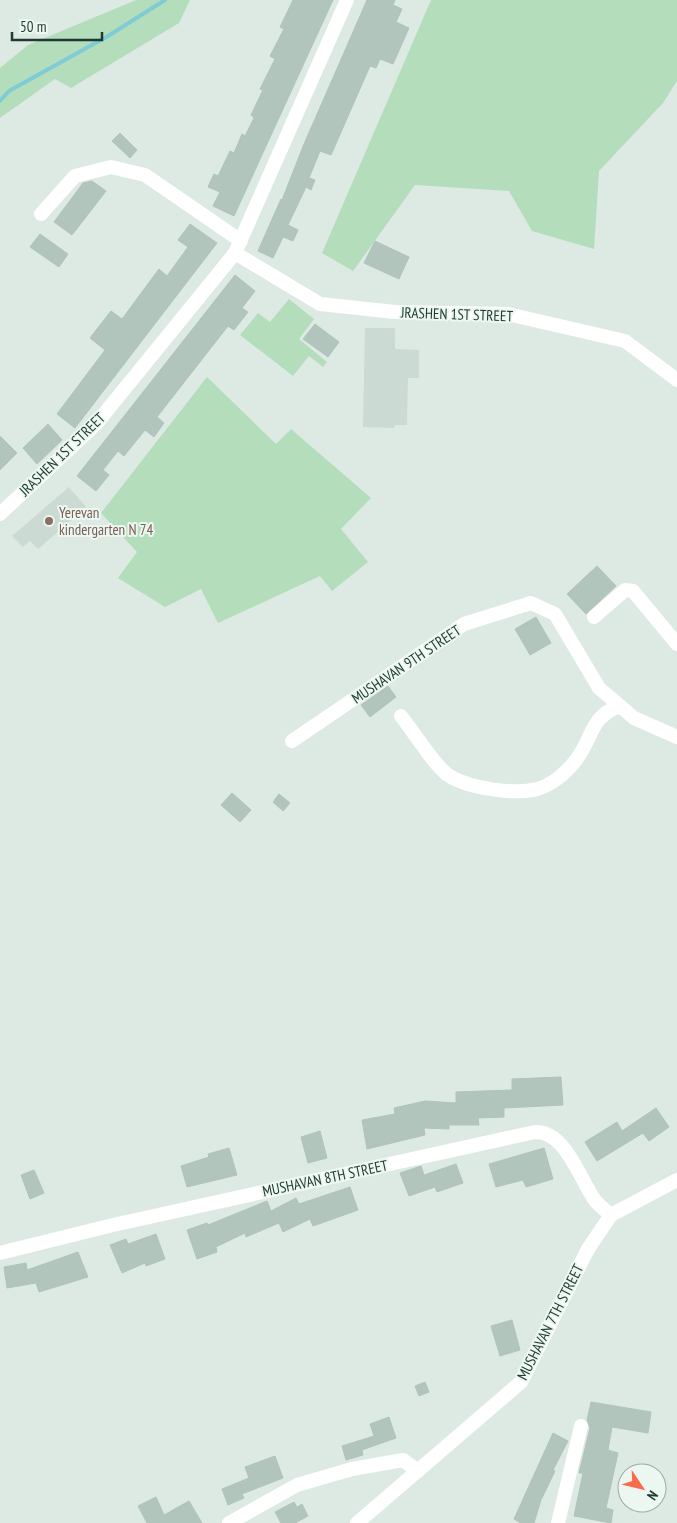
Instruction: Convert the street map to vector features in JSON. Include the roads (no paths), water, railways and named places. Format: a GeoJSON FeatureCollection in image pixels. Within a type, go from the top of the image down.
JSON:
{"type":"FeatureCollection","features":[{"type":"Feature","properties":{"kind":"street","name":"JRASHEN 1ST STREET"},"geometry":{"type":"LineString","coordinates":[[0,514],[96,424],[238,247],[347,0]]}},
{"type":"Feature","properties":{"kind":"street"},"geometry":{"type":"LineString","coordinates":[[41,214],[76,176],[111,167],[145,175],[238,247]]}},
{"type":"Feature","properties":{"kind":"street","name":"JRASHEN 1ST STREET"},"geometry":{"type":"LineString","coordinates":[[238,247],[320,304],[395,312],[508,314],[625,341],[677,380]]}},
{"type":"Feature","properties":{"kind":"street"},"geometry":{"type":"LineString","coordinates":[[594,617],[625,590],[633,591],[677,644]]}},
{"type":"Feature","properties":{"kind":"street","name":"MUSHAVAN 9TH STREET"},"geometry":{"type":"LineString","coordinates":[[292,741],[464,624],[531,603],[555,614],[599,688],[634,718],[677,738]]}},
{"type":"Feature","properties":{"kind":"street"},"geometry":{"type":"LineString","coordinates":[[402,716],[448,775],[474,786],[534,790],[550,784],[566,771],[577,759],[598,718],[606,711],[620,706]]}},
{"type":"Feature","properties":{"kind":"street","name":"MUSHAVAN 8TH STREET"},"geometry":{"type":"LineString","coordinates":[[0,1253],[113,1225],[535,1132],[545,1132],[560,1143],[595,1201],[611,1215]]}},
{"type":"Feature","properties":{"kind":"street","name":"MUSHAVAN 7TH STREET"},"geometry":{"type":"LineString","coordinates":[[357,1523],[521,1382],[588,1249],[611,1215],[677,1180]]}},
{"type":"Feature","properties":{"kind":"street"},"geometry":{"type":"LineString","coordinates":[[558,1523],[581,1426]]}},
{"type":"Feature","properties":{"kind":"street"},"geometry":{"type":"LineString","coordinates":[[229,1523],[297,1485],[352,1468],[403,1460],[418,1470]]}},
{"type":"Feature","properties":{"kind":"waterway"},"geometry":{"type":"LineString","coordinates":[[0,101],[9,91],[108,36],[165,0]]}},
{"type":"Feature","properties":{"kind":"place","name":"Yerevan kindergarten N 74"},"geometry":{"type":"Point","coordinates":[49,521]}}]}
